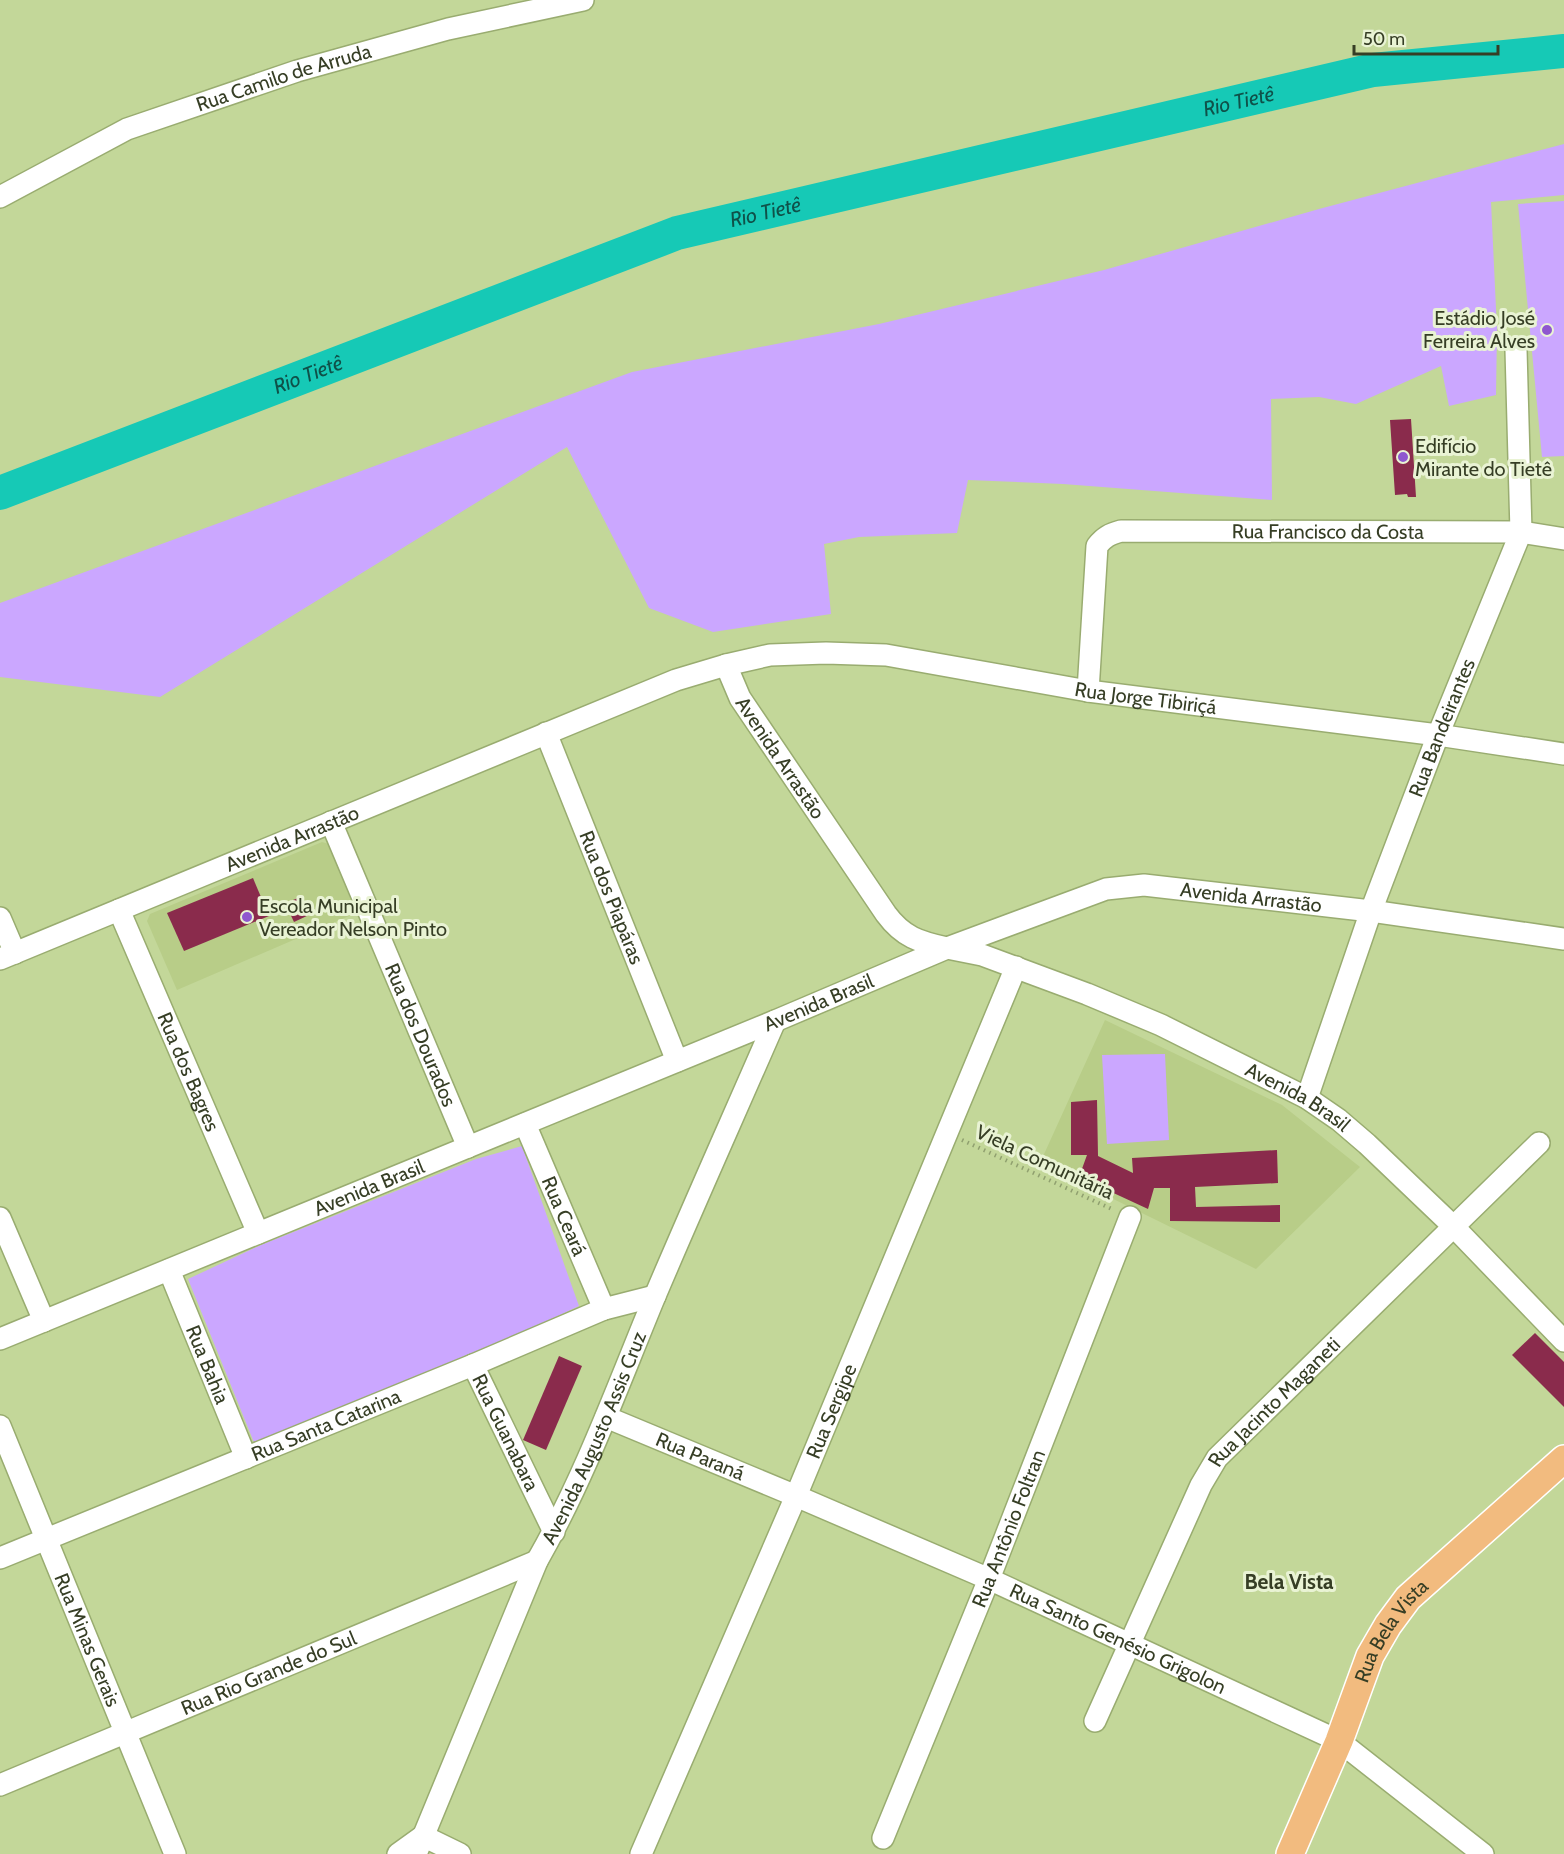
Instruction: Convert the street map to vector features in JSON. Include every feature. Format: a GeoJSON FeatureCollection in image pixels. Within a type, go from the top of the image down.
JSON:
{"type":"FeatureCollection","features":[{"type":"Feature","properties":{"kind":"main road","name":"Rua Bela Vista"},"geometry":{"type":"LineString","coordinates":[[1290,1854],[1339,1741],[1370,1656],[1388,1625],[1407,1598],[1564,1459]]}},
{"type":"Feature","properties":{"kind":"street","name":"Rua Camilo de Arruda"},"geometry":{"type":"LineString","coordinates":[[0,197],[127,129],[297,71],[448,29],[583,0]]}},
{"type":"Feature","properties":{"kind":"street","name":"Rua Bandeirantes"},"geometry":{"type":"LineString","coordinates":[[1307,1098],[1371,911],[1438,735],[1521,532],[1516,350]]}},
{"type":"Feature","properties":{"kind":"street","name":"Rua Francisco da Costa"},"geometry":{"type":"LineString","coordinates":[[1088,691],[1097,546],[1102,538],[1121,531],[1521,532],[1564,539]]}},
{"type":"Feature","properties":{"kind":"street","name":"Rua Jorge Tibiriçá"},"geometry":{"type":"LineString","coordinates":[[726,665],[770,656],[826,653],[886,655],[1088,691],[1438,735],[1564,754]]}},
{"type":"Feature","properties":{"kind":"street","name":"Avenida Arrastão"},"geometry":{"type":"LineString","coordinates":[[8,956],[676,680],[726,665],[740,698],[896,928],[923,943],[947,948],[1106,889],[1144,885],[1371,911],[1564,939]]}},
{"type":"Feature","properties":{"kind":"street","name":"Rua dos Piapáras"},"geometry":{"type":"LineString","coordinates":[[546,734],[677,1061]]}},
{"type":"Feature","properties":{"kind":"street","name":"Rua dos Dourados"},"geometry":{"type":"LineString","coordinates":[[331,822],[468,1147]]}},
{"type":"Feature","properties":{"kind":"street","name":"Rua dos Bagres"},"geometry":{"type":"LineString","coordinates":[[119,910],[258,1233]]}},
{"type":"Feature","properties":{"kind":"street"},"geometry":{"type":"LineString","coordinates":[[0,918],[8,956]]}},
{"type":"Feature","properties":{"kind":"street","name":"Avenida Brasil"},"geometry":{"type":"LineString","coordinates":[[0,1339],[776,1021],[947,948],[982,955],[1016,967],[1161,1025],[1307,1098],[1339,1120],[1367,1144],[1454,1227],[1564,1341]]}},
{"type":"Feature","properties":{"kind":"street","name":"Rua Sergipe"},"geometry":{"type":"LineString","coordinates":[[641,1854],[796,1496],[1016,967]]}},
{"type":"Feature","properties":{"kind":"street","name":"Avenida Augusto Assis Cruz"},"geometry":{"type":"LineString","coordinates":[[419,1845],[537,1561],[554,1532],[606,1417],[655,1296],[776,1021]]}},
{"type":"Feature","properties":{"kind":"street","name":"Rua Ceará"},"geometry":{"type":"LineString","coordinates":[[525,1124],[604,1309]]}},
{"type":"Feature","properties":{"kind":"street","name":"Rua Jacinto Maganeti"},"geometry":{"type":"LineString","coordinates":[[1095,1721],[1201,1485],[1217,1458],[1539,1143]]}},
{"type":"Feature","properties":{"kind":"street","name":"Rua Antônio Foltran"},"geometry":{"type":"LineString","coordinates":[[883,1838],[989,1580],[1130,1217]]}},
{"type":"Feature","properties":{"kind":"street"},"geometry":{"type":"LineString","coordinates":[[0,1218],[44,1321]]}},
{"type":"Feature","properties":{"kind":"street","name":"Rua Bahia"},"geometry":{"type":"LineString","coordinates":[[169,1270],[246,1458]]}},
{"type":"Feature","properties":{"kind":"street","name":"Rua Santa Catarina"},"geometry":{"type":"LineString","coordinates":[[0,1558],[473,1365],[604,1309],[655,1296]]}},
{"type":"Feature","properties":{"kind":"street","name":"Rua Guanabara"},"geometry":{"type":"LineString","coordinates":[[473,1365],[554,1532]]}},
{"type":"Feature","properties":{"kind":"street","name":"Rua Paraná"},"geometry":{"type":"LineString","coordinates":[[606,1417],[796,1496]]}},
{"type":"Feature","properties":{"kind":"street","name":"Rua Minas Gerais"},"geometry":{"type":"LineString","coordinates":[[0,1426],[175,1854]]}},
{"type":"Feature","properties":{"kind":"street","name":"Rua Santo Genésio Grigolon"},"geometry":{"type":"LineString","coordinates":[[796,1496],[1129,1643],[1339,1741],[1483,1854]]}},
{"type":"Feature","properties":{"kind":"street","name":"Rua Rio Grande do Sul"},"geometry":{"type":"LineString","coordinates":[[0,1785],[537,1561]]}},
{"type":"Feature","properties":{"kind":"street"},"geometry":{"type":"LineString","coordinates":[[398,1854],[419,1845],[460,1854]]}},
{"type":"Feature","properties":{"kind":"path","name":"Viela Comunitária"},"geometry":{"type":"LineString","coordinates":[[948,1133],[1130,1217]]}},
{"type":"Feature","properties":{"kind":"shaded area"},"geometry":{"type":"Polygon","coordinates":[[[1564,144],[1564,195],[1491,202],[1497,330],[1496,395],[1449,406],[1441,366],[1356,404],[1319,397],[1271,399],[1272,500],[1063,484],[968,480],[957,533],[859,537],[824,544],[831,614],[713,632],[649,608],[567,447],[160,697],[0,677],[0,603],[632,372],[879,324],[1104,270],[1319,209],[1564,144]]]}},
{"type":"Feature","properties":{"kind":"shaded area","name":"Estádio José Ferreira Alves"},"geometry":{"type":"Polygon","coordinates":[[[1564,201],[1564,456],[1542,457],[1518,204],[1564,201]]]}},
{"type":"Feature","properties":{"kind":"shaded area","name":"Escola Municipal Vereador Nelson Pinto"},"geometry":{"type":"Polygon","coordinates":[[[322,842],[329,844],[356,913],[177,990],[147,921],[150,914],[322,842]]]}},
{"type":"Feature","properties":{"kind":"shaded area"},"geometry":{"type":"Polygon","coordinates":[[[1105,1020],[1282,1105],[1360,1167],[1256,1269],[1040,1163],[1105,1020]]]}},
{"type":"Feature","properties":{"kind":"shaded area"},"geometry":{"type":"Polygon","coordinates":[[[1165,1054],[1169,1140],[1107,1144],[1102,1055],[1165,1054]]]}},
{"type":"Feature","properties":{"kind":"shaded area"},"geometry":{"type":"Polygon","coordinates":[[[522,1146],[579,1306],[469,1358],[255,1445],[188,1279],[261,1245],[476,1159],[522,1146]]]}},
{"type":"Feature","properties":{"kind":"building","name":"Edifício Mirante do Tietê"},"geometry":{"type":"Polygon","coordinates":[[[1411,419],[1416,497],[1408,497],[1407,494],[1395,495],[1390,420],[1411,419]]]}},
{"type":"Feature","properties":{"kind":"building"},"geometry":{"type":"Polygon","coordinates":[[[253,878],[269,916],[184,951],[167,913],[253,878]]]}},
{"type":"Feature","properties":{"kind":"building"},"geometry":{"type":"Polygon","coordinates":[[[301,897],[309,915],[294,922],[285,903],[301,897]]]}},
{"type":"Feature","properties":{"kind":"building"},"geometry":{"type":"Polygon","coordinates":[[[1097,1100],[1098,1156],[1133,1173],[1132,1158],[1277,1150],[1278,1183],[1195,1187],[1196,1207],[1280,1205],[1280,1222],[1170,1221],[1170,1188],[1154,1188],[1148,1209],[1079,1177],[1087,1155],[1071,1155],[1071,1102],[1097,1100]]]}},
{"type":"Feature","properties":{"kind":"building"},"geometry":{"type":"Polygon","coordinates":[[[1535,1333],[1564,1362],[1564,1407],[1512,1355],[1535,1333]]]}},
{"type":"Feature","properties":{"kind":"building"},"geometry":{"type":"Polygon","coordinates":[[[559,1356],[582,1366],[546,1450],[523,1440],[559,1356]]]}},
{"type":"Feature","properties":{"kind":"waterway","name":"Rio Tietê"},"geometry":{"type":"LineString","coordinates":[[0,493],[677,233],[1373,70],[1564,51]]}},
{"type":"Feature","properties":{"kind":"place","name":"Estádio José Ferreira Alves"},"geometry":{"type":"Point","coordinates":[1547,330]}},
{"type":"Feature","properties":{"kind":"place","name":"Edifício Mirante do Tietê"},"geometry":{"type":"Point","coordinates":[1403,457]}},
{"type":"Feature","properties":{"kind":"place","name":"Escola Municipal Vereador Nelson Pinto"},"geometry":{"type":"Point","coordinates":[247,917]}},
{"type":"Feature","properties":{"kind":"district","name":"Bela Vista"},"geometry":{"type":"Point","coordinates":[1289,1582]}}]}
